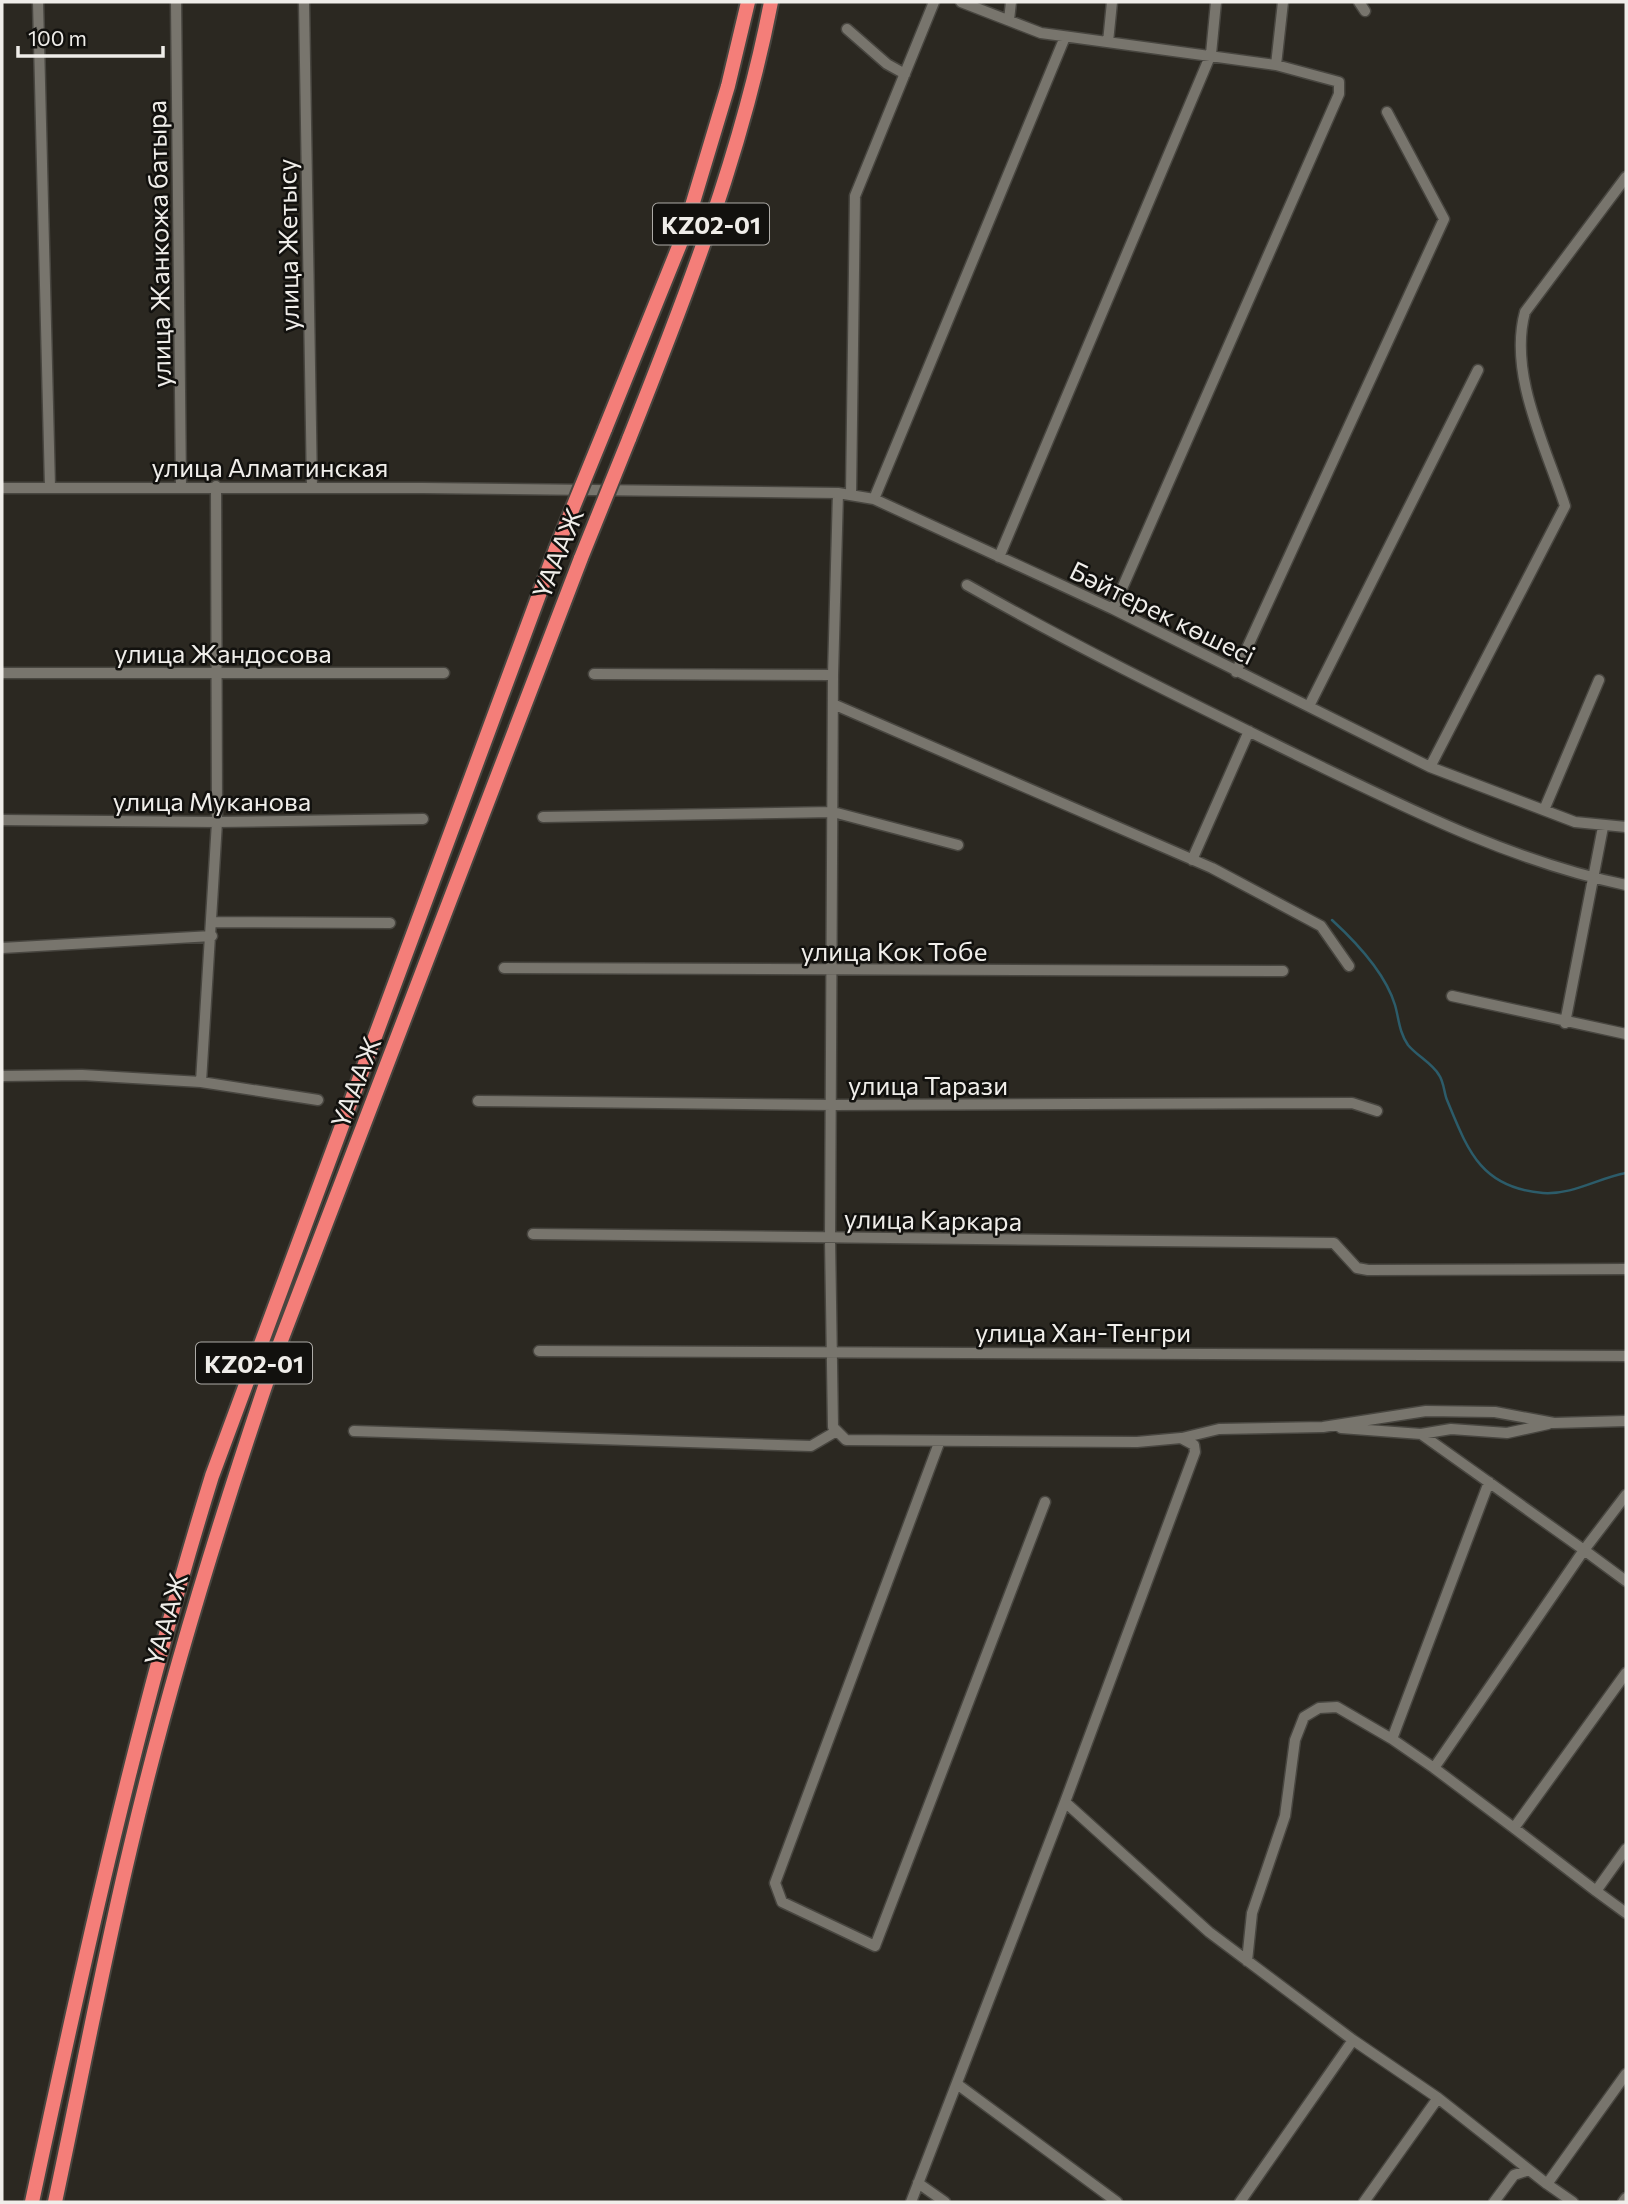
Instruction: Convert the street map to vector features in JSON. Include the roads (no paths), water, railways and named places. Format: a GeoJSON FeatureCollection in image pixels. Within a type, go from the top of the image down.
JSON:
{"type":"FeatureCollection","features":[{"type":"Feature","properties":{"kind":"highway","name":"ҮАААЖ"},"geometry":{"type":"LineString","coordinates":[[32,2202],[126,1780],[173,1601],[212,1476],[556,549],[682,239],[725,99],[748,2]]}},
{"type":"Feature","properties":{"kind":"highway","name":"ҮАААЖ"},"geometry":{"type":"LineString","coordinates":[[55,2202],[129,1850],[195,1600],[229,1492],[277,1351],[580,558],[676,320],[725,182],[771,2]]}},
{"type":"Feature","properties":{"kind":"street"},"geometry":{"type":"LineString","coordinates":[[38,2],[50,487]]}},
{"type":"Feature","properties":{"kind":"street","name":"улица Жанкожа батыра"},"geometry":{"type":"LineString","coordinates":[[176,2],[181,487]]}},
{"type":"Feature","properties":{"kind":"street","name":"улица Жетысу"},"geometry":{"type":"LineString","coordinates":[[304,2],[312,488]]}},
{"type":"Feature","properties":{"kind":"street"},"geometry":{"type":"LineString","coordinates":[[851,495],[855,196],[934,2]]}},
{"type":"Feature","properties":{"kind":"street"},"geometry":{"type":"LineString","coordinates":[[961,2],[1041,33],[1211,54],[1276,65],[1339,82],[1339,94],[1113,609]]}},
{"type":"Feature","properties":{"kind":"street"},"geometry":{"type":"LineString","coordinates":[[1009,20],[1011,2]]}},
{"type":"Feature","properties":{"kind":"street"},"geometry":{"type":"LineString","coordinates":[[1108,42],[1112,2]]}},
{"type":"Feature","properties":{"kind":"street"},"geometry":{"type":"LineString","coordinates":[[999,557],[1211,54],[1216,2]]}},
{"type":"Feature","properties":{"kind":"street"},"geometry":{"type":"LineString","coordinates":[[1276,65],[1283,2]]}},
{"type":"Feature","properties":{"kind":"street"},"geometry":{"type":"LineString","coordinates":[[847,29],[887,64],[905,74]]}},
{"type":"Feature","properties":{"kind":"street"},"geometry":{"type":"LineString","coordinates":[[874,499],[1065,37]]}},
{"type":"Feature","properties":{"kind":"street"},"geometry":{"type":"LineString","coordinates":[[1236,673],[1444,219],[1387,112]]}},
{"type":"Feature","properties":{"kind":"street"},"geometry":{"type":"LineString","coordinates":[[1430,767],[1565,506],[1521,373],[1518,336],[1525,312],[1626,177]]}},
{"type":"Feature","properties":{"kind":"street"},"geometry":{"type":"LineString","coordinates":[[1309,706],[1399,521],[1478,370]]}},
{"type":"Feature","properties":{"kind":"street"},"geometry":{"type":"LineString","coordinates":[[201,1082],[213,922],[217,822],[219,672],[216,486]]}},
{"type":"Feature","properties":{"kind":"street","name":"улица Алматинская"},"geometry":{"type":"LineString","coordinates":[[2,488],[216,486],[670,491]]}},
{"type":"Feature","properties":{"kind":"street","name":"Бәйтерек көшесі"},"geometry":{"type":"LineString","coordinates":[[670,491],[838,492],[874,499],[1113,609],[1236,673],[1309,706],[1430,767],[1575,822],[1603,827],[1626,827]]}},
{"type":"Feature","properties":{"kind":"street"},"geometry":{"type":"LineString","coordinates":[[835,1432],[830,1239],[833,675],[838,492]]}},
{"type":"Feature","properties":{"kind":"street"},"geometry":{"type":"LineString","coordinates":[[967,585],[1078,648],[1450,829],[1593,879],[1626,886]]}},
{"type":"Feature","properties":{"kind":"street","name":"улица Жандосова"},"geometry":{"type":"LineString","coordinates":[[2,673],[444,673]]}},
{"type":"Feature","properties":{"kind":"street"},"geometry":{"type":"LineString","coordinates":[[593,674],[833,675]]}},
{"type":"Feature","properties":{"kind":"street"},"geometry":{"type":"LineString","coordinates":[[1544,810],[1599,680]]}},
{"type":"Feature","properties":{"kind":"street"},"geometry":{"type":"LineString","coordinates":[[833,704],[1192,860],[1321,926],[1349,966]]}},
{"type":"Feature","properties":{"kind":"street"},"geometry":{"type":"LineString","coordinates":[[1192,860],[1249,731]]}},
{"type":"Feature","properties":{"kind":"street"},"geometry":{"type":"LineString","coordinates":[[543,817],[833,812],[958,845]]}},
{"type":"Feature","properties":{"kind":"street","name":"улица Муканова"},"geometry":{"type":"LineString","coordinates":[[2,820],[217,822],[422,819]]}},
{"type":"Feature","properties":{"kind":"street"},"geometry":{"type":"LineString","coordinates":[[1565,1023],[1603,827]]}},
{"type":"Feature","properties":{"kind":"street"},"geometry":{"type":"LineString","coordinates":[[213,922],[390,923]]}},
{"type":"Feature","properties":{"kind":"street"},"geometry":{"type":"LineString","coordinates":[[2,948],[212,936]]}},
{"type":"Feature","properties":{"kind":"street","name":"улица Кок Тобе"},"geometry":{"type":"LineString","coordinates":[[504,968],[1283,971]]}},
{"type":"Feature","properties":{"kind":"street"},"geometry":{"type":"LineString","coordinates":[[1452,996],[1565,1023],[1626,1034]]}},
{"type":"Feature","properties":{"kind":"street"},"geometry":{"type":"LineString","coordinates":[[2,1076],[82,1075],[201,1082],[318,1100]]}},
{"type":"Feature","properties":{"kind":"street","name":"улица Тарази"},"geometry":{"type":"LineString","coordinates":[[478,1101],[832,1105],[1352,1103],[1377,1111]]}},
{"type":"Feature","properties":{"kind":"street","name":"улица Каркара"},"geometry":{"type":"LineString","coordinates":[[533,1234],[1334,1243],[1357,1268],[1368,1270],[1626,1269]]}},
{"type":"Feature","properties":{"kind":"street","name":"улица Хан-Тенгри"},"geometry":{"type":"LineString","coordinates":[[539,1351],[1626,1356]]}},
{"type":"Feature","properties":{"kind":"street"},"geometry":{"type":"LineString","coordinates":[[1323,1426],[1426,1411],[1496,1412],[1554,1423]]}},
{"type":"Feature","properties":{"kind":"street"},"geometry":{"type":"LineString","coordinates":[[835,1432],[846,1440],[939,1443],[1136,1442],[1181,1438],[1219,1429],[1323,1426],[1421,1434],[1451,1429],[1507,1433],[1554,1423],[1626,1421]]}},
{"type":"Feature","properties":{"kind":"street"},"geometry":{"type":"LineString","coordinates":[[354,1431],[811,1446],[835,1432]]}},
{"type":"Feature","properties":{"kind":"street"},"geometry":{"type":"LineString","coordinates":[[1421,1434],[1626,1581]]}},
{"type":"Feature","properties":{"kind":"street"},"geometry":{"type":"LineString","coordinates":[[911,2202],[1194,1461],[1194,1445],[1181,1438]]}},
{"type":"Feature","properties":{"kind":"street"},"geometry":{"type":"LineString","coordinates":[[939,1443],[775,1883],[782,1902],[875,1946],[1045,1502]]}},
{"type":"Feature","properties":{"kind":"street"},"geometry":{"type":"LineString","coordinates":[[1392,1739],[1489,1482]]}},
{"type":"Feature","properties":{"kind":"street"},"geometry":{"type":"LineString","coordinates":[[1434,1768],[1584,1550],[1626,1494]]}},
{"type":"Feature","properties":{"kind":"street"},"geometry":{"type":"LineString","coordinates":[[1514,1828],[1626,1673]]}},
{"type":"Feature","properties":{"kind":"street"},"geometry":{"type":"LineString","coordinates":[[1247,1961],[1251,1913],[1285,1816],[1295,1740],[1304,1717],[1319,1708],[1337,1707],[1392,1739],[1626,1913]]}},
{"type":"Feature","properties":{"kind":"street"},"geometry":{"type":"LineString","coordinates":[[1065,1802],[1209,1932],[1353,2040],[1438,2098],[1573,2202]]}},
{"type":"Feature","properties":{"kind":"street"},"geometry":{"type":"LineString","coordinates":[[1596,1891],[1626,1849]]}},
{"type":"Feature","properties":{"kind":"street"},"geometry":{"type":"LineString","coordinates":[[1240,2202],[1353,2040]]}},
{"type":"Feature","properties":{"kind":"street"},"geometry":{"type":"LineString","coordinates":[[1547,2184],[1626,2074]]}},
{"type":"Feature","properties":{"kind":"street"},"geometry":{"type":"LineString","coordinates":[[957,2084],[1117,2202]]}},
{"type":"Feature","properties":{"kind":"street"},"geometry":{"type":"LineString","coordinates":[[1364,2202],[1438,2098]]}},
{"type":"Feature","properties":{"kind":"street"},"geometry":{"type":"LineString","coordinates":[[1494,2202],[1514,2175],[1529,2170]]}},
{"type":"Feature","properties":{"kind":"street"},"geometry":{"type":"LineString","coordinates":[[918,2183],[946,2202]]}},
{"type":"Feature","properties":{"kind":"waterway"},"geometry":{"type":"LineString","coordinates":[[1332,920],[1377,969],[1395,1005],[1405,1040],[1439,1075],[1470,1151],[1491,1175],[1522,1190],[1554,1193],[1626,1173]]}}]}
